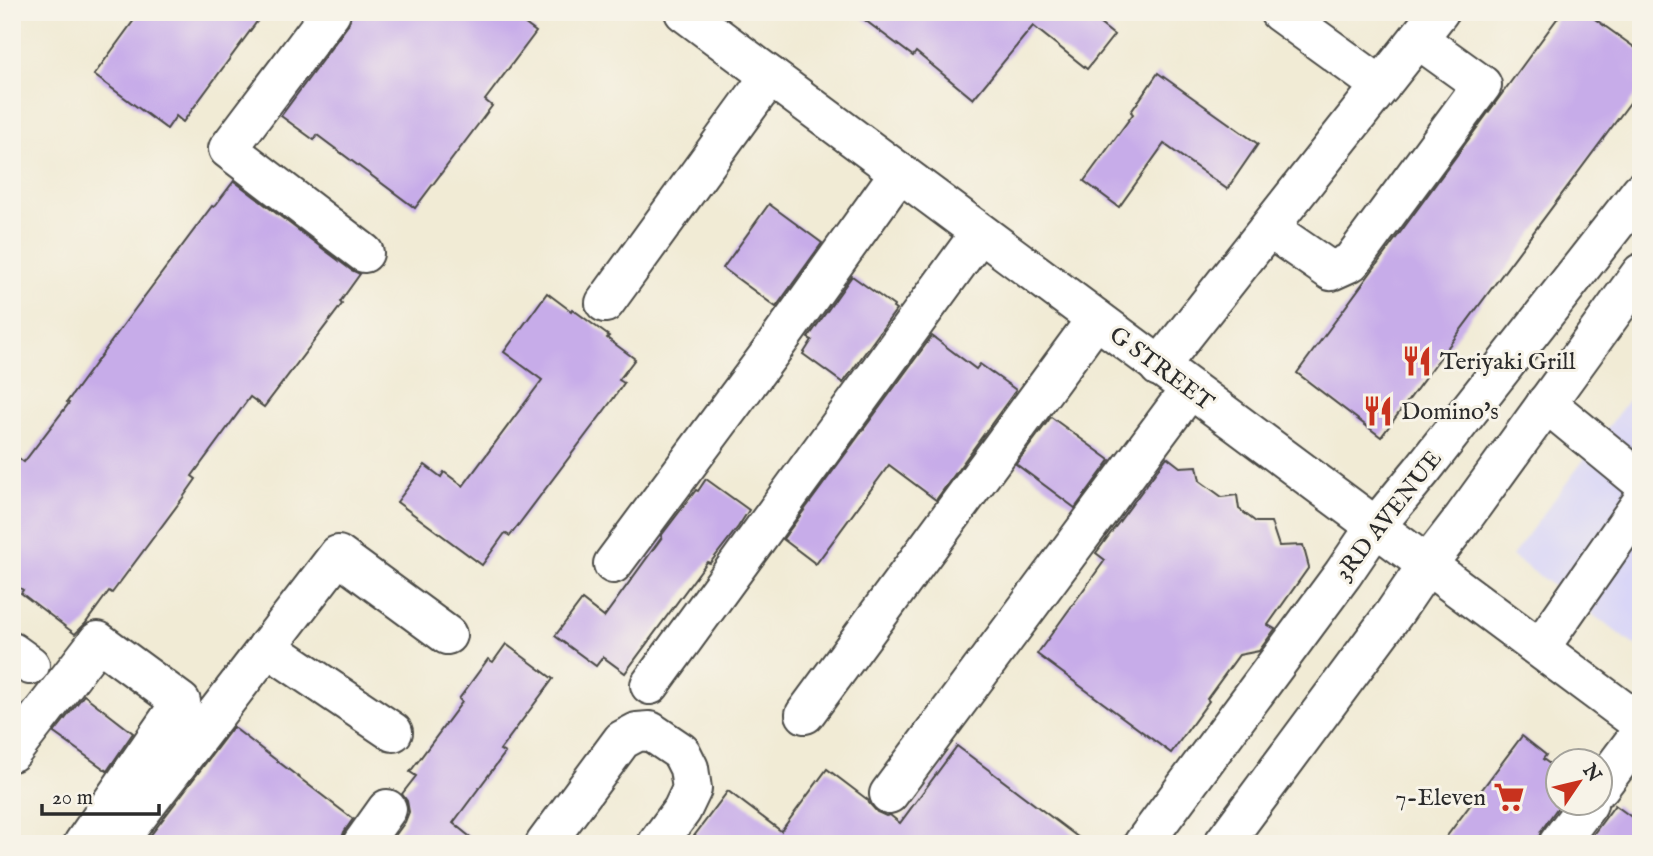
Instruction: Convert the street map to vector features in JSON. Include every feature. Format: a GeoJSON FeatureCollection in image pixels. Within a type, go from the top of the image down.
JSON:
{"type":"FeatureCollection","features":[{"type":"Feature","properties":{"kind":"main road"},"geometry":{"type":"LineString","coordinates":[[331,12],[228,149],[364,253]]}},
{"type":"Feature","properties":{"kind":"main road","name":"G STREET"},"geometry":{"type":"LineString","coordinates":[[684,12],[1641,724]]}},
{"type":"Feature","properties":{"kind":"main road"},"geometry":{"type":"LineString","coordinates":[[1279,12],[1381,86]]}},
{"type":"Feature","properties":{"kind":"main road"},"geometry":{"type":"LineString","coordinates":[[1159,367],[1428,26],[1482,85],[1351,262],[1331,271],[1270,229]]}},
{"type":"Feature","properties":{"kind":"main road"},"geometry":{"type":"LineString","coordinates":[[605,303],[770,76]]}},
{"type":"Feature","properties":{"kind":"main road"},"geometry":{"type":"LineString","coordinates":[[613,564],[900,173]]}},
{"type":"Feature","properties":{"kind":"main road","name":"3RD AVENUE"},"geometry":{"type":"LineString","coordinates":[[1143,844],[1375,527],[1641,191]]}},
{"type":"Feature","properties":{"kind":"main road"},"geometry":{"type":"LineString","coordinates":[[650,685],[979,233]]}},
{"type":"Feature","properties":{"kind":"main road"},"geometry":{"type":"LineString","coordinates":[[1223,844],[1641,273]]}},
{"type":"Feature","properties":{"kind":"main road"},"geometry":{"type":"LineString","coordinates":[[805,714],[1096,320]]}},
{"type":"Feature","properties":{"kind":"main road"},"geometry":{"type":"LineString","coordinates":[[889,794],[1190,389]]}},
{"type":"Feature","properties":{"kind":"main road"},"geometry":{"type":"LineString","coordinates":[[1546,403],[1641,481]]}},
{"type":"Feature","properties":{"kind":"main road"},"geometry":{"type":"LineString","coordinates":[[1540,648],[1641,503]]}},
{"type":"Feature","properties":{"kind":"main road"},"geometry":{"type":"LineString","coordinates":[[116,844],[338,555],[447,635]]}},
{"type":"Feature","properties":{"kind":"main road"},"geometry":{"type":"LineString","coordinates":[[12,752],[98,641],[181,702],[83,844]]}},
{"type":"Feature","properties":{"kind":"main road"},"geometry":{"type":"LineString","coordinates":[[267,648],[393,732]]}},
{"type":"Feature","properties":{"kind":"main road"},"geometry":{"type":"LineString","coordinates":[[545,844],[622,740],[637,732],[650,731],[681,752],[690,768],[692,789],[682,810],[657,844]]}},
{"type":"Feature","properties":{"kind":"main road"},"geometry":{"type":"LineString","coordinates":[[1614,769],[1641,732]]}},
{"type":"Feature","properties":{"kind":"main road"},"geometry":{"type":"LineString","coordinates":[[362,844],[387,809]]}},
{"type":"Feature","properties":{"kind":"main road"},"geometry":{"type":"LineString","coordinates":[[1558,844],[1577,818]]}},
{"type":"Feature","properties":{"kind":"shaded area"},"geometry":{"type":"Polygon","coordinates":[[[1641,383],[1641,650],[1512,556],[1641,383]]]}},
{"type":"Feature","properties":{"kind":"building"},"geometry":{"type":"Polygon","coordinates":[[[140,12],[264,12],[183,122],[176,116],[167,129],[94,75],[140,12]]]}},
{"type":"Feature","properties":{"kind":"building"},"geometry":{"type":"Polygon","coordinates":[[[352,12],[509,12],[536,32],[485,100],[492,106],[415,208],[317,135],[314,140],[281,116],[348,25],[352,12]]]}},
{"type":"Feature","properties":{"kind":"building"},"geometry":{"type":"Polygon","coordinates":[[[854,12],[1085,12],[1114,35],[1087,69],[1033,26],[973,99],[916,52],[913,56],[854,12]]]}},
{"type":"Feature","properties":{"kind":"building"},"geometry":{"type":"Polygon","coordinates":[[[1562,12],[1585,12],[1641,52],[1641,88],[1381,437],[1297,373],[1562,12]]]}},
{"type":"Feature","properties":{"kind":"building"},"geometry":{"type":"Polygon","coordinates":[[[1158,73],[1258,144],[1227,189],[1164,144],[1119,207],[1084,181],[1133,114],[1131,112],[1158,73]]]}},
{"type":"Feature","properties":{"kind":"building"},"geometry":{"type":"Polygon","coordinates":[[[234,181],[351,270],[360,274],[340,302],[342,304],[264,407],[250,397],[192,476],[196,479],[182,499],[112,593],[109,591],[75,634],[21,593],[23,590],[12,583],[12,453],[24,462],[135,309],[212,206],[214,207],[234,181]]]}},
{"type":"Feature","properties":{"kind":"building"},"geometry":{"type":"Polygon","coordinates":[[[769,204],[822,243],[776,307],[723,268],[769,204]]]}},
{"type":"Feature","properties":{"kind":"building"},"geometry":{"type":"Polygon","coordinates":[[[852,276],[896,310],[843,383],[803,354],[812,340],[808,338],[852,276]]]}},
{"type":"Feature","properties":{"kind":"building"},"geometry":{"type":"Polygon","coordinates":[[[547,293],[609,336],[607,338],[635,359],[619,380],[624,383],[613,399],[510,536],[505,533],[482,565],[397,502],[425,465],[441,477],[444,472],[463,486],[542,380],[504,352],[547,293]]]}},
{"type":"Feature","properties":{"kind":"building"},"geometry":{"type":"Polygon","coordinates":[[[932,336],[976,369],[980,364],[1016,390],[936,500],[889,465],[816,564],[783,539],[932,336]]]}},
{"type":"Feature","properties":{"kind":"building"},"geometry":{"type":"Polygon","coordinates":[[[1051,417],[1110,460],[1075,508],[1016,464],[1051,417]]]}},
{"type":"Feature","properties":{"kind":"building"},"geometry":{"type":"Polygon","coordinates":[[[1167,457],[1180,467],[1197,466],[1200,481],[1222,497],[1237,495],[1239,509],[1256,522],[1271,522],[1279,546],[1303,545],[1309,567],[1268,625],[1275,629],[1259,651],[1239,655],[1171,753],[1037,654],[1105,560],[1096,553],[1167,457]]]}},
{"type":"Feature","properties":{"kind":"building"},"geometry":{"type":"Polygon","coordinates":[[[706,479],[749,510],[625,673],[603,657],[596,666],[555,636],[582,600],[604,617],[661,536],[706,479]]]}},
{"type":"Feature","properties":{"kind":"building"},"geometry":{"type":"Polygon","coordinates":[[[506,644],[553,679],[500,750],[505,753],[453,823],[479,844],[389,844],[409,812],[407,801],[402,794],[416,776],[410,772],[462,702],[459,699],[488,659],[493,662],[506,644]]]}},
{"type":"Feature","properties":{"kind":"building"},"geometry":{"type":"Polygon","coordinates":[[[84,695],[133,733],[107,771],[54,733],[84,695]]]}},
{"type":"Feature","properties":{"kind":"building"},"geometry":{"type":"Polygon","coordinates":[[[233,727],[353,819],[340,844],[144,844],[233,727]]]}},
{"type":"Feature","properties":{"kind":"building"},"geometry":{"type":"Polygon","coordinates":[[[1522,736],[1544,753],[1544,818],[1550,818],[1541,831],[1537,844],[1441,844],[1522,736]]]}},
{"type":"Feature","properties":{"kind":"building"},"geometry":{"type":"Polygon","coordinates":[[[957,746],[1087,844],[688,844],[728,791],[781,831],[827,769],[868,800],[877,812],[890,815],[900,823],[957,746]]]}},
{"type":"Feature","properties":{"kind":"building"},"geometry":{"type":"Polygon","coordinates":[[[1614,806],[1641,824],[1641,844],[1586,844],[1605,818],[1614,818],[1614,806]]]}},
{"type":"Feature","properties":{"kind":"place","name":"Teriyaki Grill"},"geometry":{"type":"Point","coordinates":[1417,361]}},
{"type":"Feature","properties":{"kind":"place","name":"Domino's"},"geometry":{"type":"Point","coordinates":[1378,411]}},
{"type":"Feature","properties":{"kind":"place","name":"7-Eleven"},"geometry":{"type":"Point","coordinates":[1509,797]}}]}
